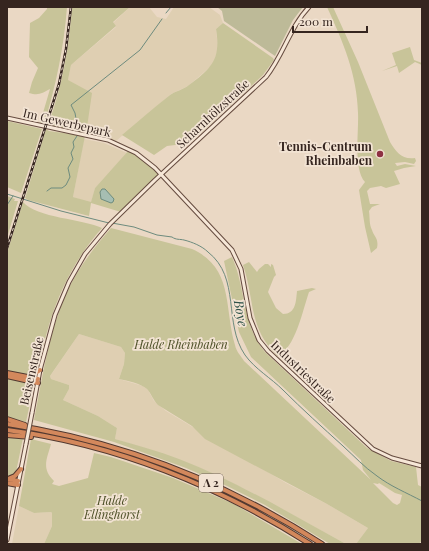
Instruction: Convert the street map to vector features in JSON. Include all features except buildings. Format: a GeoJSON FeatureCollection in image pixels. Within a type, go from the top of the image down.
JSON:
{"type":"FeatureCollection","features":[{"type":"Feature","properties":{"kind":"highway"},"geometry":{"type":"LineString","coordinates":[[29,377],[40,370]]}},
{"type":"Feature","properties":{"kind":"highway"},"geometry":{"type":"LineString","coordinates":[[7,374],[29,377],[38,381]]}},
{"type":"Feature","properties":{"kind":"highway"},"geometry":{"type":"LineString","coordinates":[[7,374],[38,381]]}},
{"type":"Feature","properties":{"kind":"highway"},"geometry":{"type":"LineString","coordinates":[[7,419],[32,428]]}},
{"type":"Feature","properties":{"kind":"highway","name":"A 2"},"geometry":{"type":"LineString","coordinates":[[7,424],[69,435],[110,446],[168,465],[241,497],[291,524],[322,544]]}},
{"type":"Feature","properties":{"kind":"highway","name":"A 2"},"geometry":{"type":"LineString","coordinates":[[7,430],[79,444],[116,454],[188,480],[242,505],[310,544]]}},
{"type":"Feature","properties":{"kind":"highway"},"geometry":{"type":"LineString","coordinates":[[7,435],[34,437],[42,436]]}},
{"type":"Feature","properties":{"kind":"highway"},"geometry":{"type":"LineString","coordinates":[[7,480],[15,476],[21,469]]}},
{"type":"Feature","properties":{"kind":"highway"},"geometry":{"type":"LineString","coordinates":[[7,480],[17,485]]}},
{"type":"Feature","properties":{"kind":"main road","name":"Scharnhölzstraße"},"geometry":{"type":"LineString","coordinates":[[111,223],[266,77],[278,60],[297,22],[309,7]]}},
{"type":"Feature","properties":{"kind":"main road","name":"Im Gewerbepark"},"geometry":{"type":"LineString","coordinates":[[7,118],[100,138],[116,143],[142,157],[161,175]]}},
{"type":"Feature","properties":{"kind":"main road","name":"Industriestraße"},"geometry":{"type":"LineString","coordinates":[[161,175],[232,250],[241,268],[250,318],[259,340],[268,351],[369,446],[383,454],[421,465]]}},
{"type":"Feature","properties":{"kind":"main road","name":"Beisenstraße"},"geometry":{"type":"LineString","coordinates":[[7,540],[40,370],[55,315],[69,282],[85,254],[111,223]]}},
{"type":"Feature","properties":{"kind":"shaded area"},"geometry":{"type":"Polygon","coordinates":[[[130,7],[149,7],[157,17],[166,19],[174,7],[209,7],[220,15],[223,23],[216,29],[218,48],[214,62],[209,68],[188,86],[171,94],[116,141],[85,133],[87,124],[68,80],[71,65],[116,27],[113,23],[130,7]]]}},
{"type":"Feature","properties":{"kind":"shaded area"},"geometry":{"type":"Polygon","coordinates":[[[217,7],[303,7],[293,20],[275,56],[224,21],[222,11],[217,7]]]}},
{"type":"Feature","properties":{"kind":"shaded area"},"geometry":{"type":"Polygon","coordinates":[[[84,139],[104,143],[127,153],[95,188],[91,203],[73,197],[84,139]]]}},
{"type":"Feature","properties":{"kind":"shaded area"},"geometry":{"type":"Polygon","coordinates":[[[102,189],[105,189],[114,199],[113,202],[111,203],[101,199],[100,192],[102,189]]]}},
{"type":"Feature","properties":{"kind":"shaded area"},"geometry":{"type":"Polygon","coordinates":[[[79,334],[121,347],[125,353],[124,364],[119,379],[143,386],[148,390],[154,401],[166,411],[286,483],[327,504],[368,528],[356,544],[346,544],[245,489],[198,467],[115,439],[117,428],[98,416],[63,400],[69,389],[69,385],[51,379],[50,376],[79,334]]]}},
{"type":"Feature","properties":{"kind":"shaded area"},"geometry":{"type":"Polygon","coordinates":[[[19,506],[34,513],[52,513],[52,526],[44,544],[12,544],[19,506]]]}},
{"type":"Feature","properties":{"kind":"green space"},"geometry":{"type":"Polygon","coordinates":[[[47,7],[67,7],[59,66],[44,124],[40,123],[50,89],[38,94],[29,93],[38,68],[29,57],[30,23],[39,18],[47,7]]]}},
{"type":"Feature","properties":{"kind":"green space"},"geometry":{"type":"Polygon","coordinates":[[[72,7],[130,7],[113,22],[116,26],[71,65],[68,80],[92,93],[86,134],[48,125],[64,67],[72,7]]]}},
{"type":"Feature","properties":{"kind":"green space"},"geometry":{"type":"Polygon","coordinates":[[[327,7],[333,7],[358,62],[390,142],[400,154],[406,158],[415,158],[416,161],[414,164],[405,162],[395,163],[397,166],[405,164],[416,166],[394,171],[400,184],[386,188],[381,186],[370,188],[367,191],[370,204],[380,204],[372,207],[369,211],[370,225],[377,242],[377,248],[371,253],[359,190],[365,182],[361,176],[358,159],[358,113],[355,85],[344,46],[327,7]]]}},
{"type":"Feature","properties":{"kind":"green space"},"geometry":{"type":"Polygon","coordinates":[[[223,23],[273,58],[274,60],[263,75],[202,132],[183,144],[167,146],[154,155],[122,135],[170,95],[187,87],[209,68],[216,55],[216,29],[223,23]]]}},
{"type":"Feature","properties":{"kind":"green space"},"geometry":{"type":"Polygon","coordinates":[[[410,47],[414,60],[422,63],[422,65],[415,62],[399,73],[397,66],[382,71],[396,65],[392,53],[410,47]]]}},
{"type":"Feature","properties":{"kind":"green space"},"geometry":{"type":"Polygon","coordinates":[[[7,121],[42,129],[21,193],[7,187],[7,121]]]}},
{"type":"Feature","properties":{"kind":"green space"},"geometry":{"type":"Polygon","coordinates":[[[46,129],[49,131],[85,136],[73,197],[91,202],[95,188],[129,150],[141,157],[160,175],[121,212],[91,203],[89,216],[28,200],[25,198],[46,129]]]}},
{"type":"Feature","properties":{"kind":"green space"},"geometry":{"type":"Polygon","coordinates":[[[7,196],[15,199],[14,201],[18,201],[7,238],[7,196]]]}},
{"type":"Feature","properties":{"kind":"green space"},"geometry":{"type":"Polygon","coordinates":[[[23,202],[38,212],[84,222],[102,228],[85,250],[70,274],[53,312],[37,366],[34,371],[27,374],[7,371],[7,253],[23,202]]]}},
{"type":"Feature","properties":{"kind":"green space","name":"Halde Rheinbaben"},"geometry":{"type":"Polygon","coordinates":[[[111,228],[192,249],[205,257],[215,267],[221,278],[228,303],[232,331],[237,351],[244,361],[371,480],[363,470],[361,460],[251,357],[239,332],[224,261],[232,257],[240,281],[252,330],[265,352],[367,448],[391,461],[416,467],[418,485],[422,487],[422,540],[419,544],[356,544],[368,528],[327,504],[205,439],[192,426],[158,405],[147,389],[134,382],[119,379],[124,364],[125,353],[121,347],[79,334],[50,376],[51,379],[69,385],[69,389],[63,400],[98,416],[117,428],[115,439],[163,453],[201,468],[264,499],[346,544],[330,544],[265,505],[186,468],[114,442],[34,420],[49,346],[60,309],[76,275],[92,251],[111,228]],[[373,483],[393,503],[397,505],[400,503],[402,495],[395,493],[379,483],[373,483]]]}},
{"type":"Feature","properties":{"kind":"green space"},"geometry":{"type":"Polygon","coordinates":[[[249,262],[257,272],[265,264],[268,264],[271,267],[271,264],[273,265],[276,275],[268,292],[276,308],[283,314],[291,312],[293,309],[296,303],[297,291],[312,288],[316,289],[309,292],[298,328],[289,346],[277,356],[261,334],[257,324],[243,265],[249,262]]]}},
{"type":"Feature","properties":{"kind":"green space"},"geometry":{"type":"Polygon","coordinates":[[[7,378],[28,383],[32,386],[33,389],[26,422],[7,417],[7,378]]]}},
{"type":"Feature","properties":{"kind":"green space"},"geometry":{"type":"Polygon","coordinates":[[[7,437],[23,438],[16,472],[12,476],[7,477],[7,437]]]}},
{"type":"Feature","properties":{"kind":"green space","name":"Halde Ellinghorst"},"geometry":{"type":"Polygon","coordinates":[[[31,439],[51,444],[46,468],[47,472],[54,481],[52,484],[59,486],[88,478],[94,453],[111,457],[173,478],[234,504],[302,544],[44,544],[52,526],[52,513],[34,513],[19,506],[31,439]]]}},
{"type":"Feature","properties":{"kind":"waterway"},"geometry":{"type":"LineString","coordinates":[[166,13],[171,7]]}},
{"type":"Feature","properties":{"kind":"waterway"},"geometry":{"type":"LineString","coordinates":[[78,130],[75,113],[71,105],[140,50],[162,19]]}},
{"type":"Feature","properties":{"kind":"waterway"},"geometry":{"type":"LineString","coordinates":[[47,191],[51,188],[62,188],[66,185],[70,177],[68,168],[73,159],[71,153],[74,147],[73,142],[77,136]]}},
{"type":"Feature","properties":{"kind":"waterway","name":"Boye"},"geometry":{"type":"LineString","coordinates":[[7,194],[61,211],[109,223]]}},
{"type":"Feature","properties":{"kind":"waterway","name":"Boye"},"geometry":{"type":"LineString","coordinates":[[7,205],[13,196]]}},
{"type":"Feature","properties":{"kind":"waterway","name":"Boye"},"geometry":{"type":"LineString","coordinates":[[112,223],[134,227],[157,235],[172,237],[194,243],[206,250],[218,263],[225,275],[238,342],[249,360],[368,469],[387,483],[422,501]]}},
{"type":"Feature","properties":{"kind":"railway"},"geometry":{"type":"LineString","coordinates":[[7,248],[59,84],[66,49],[71,7]]}},
{"type":"Feature","properties":{"kind":"place","name":"Tennis-Centrum Rheinbaben"},"geometry":{"type":"Point","coordinates":[380,154]}}]}
